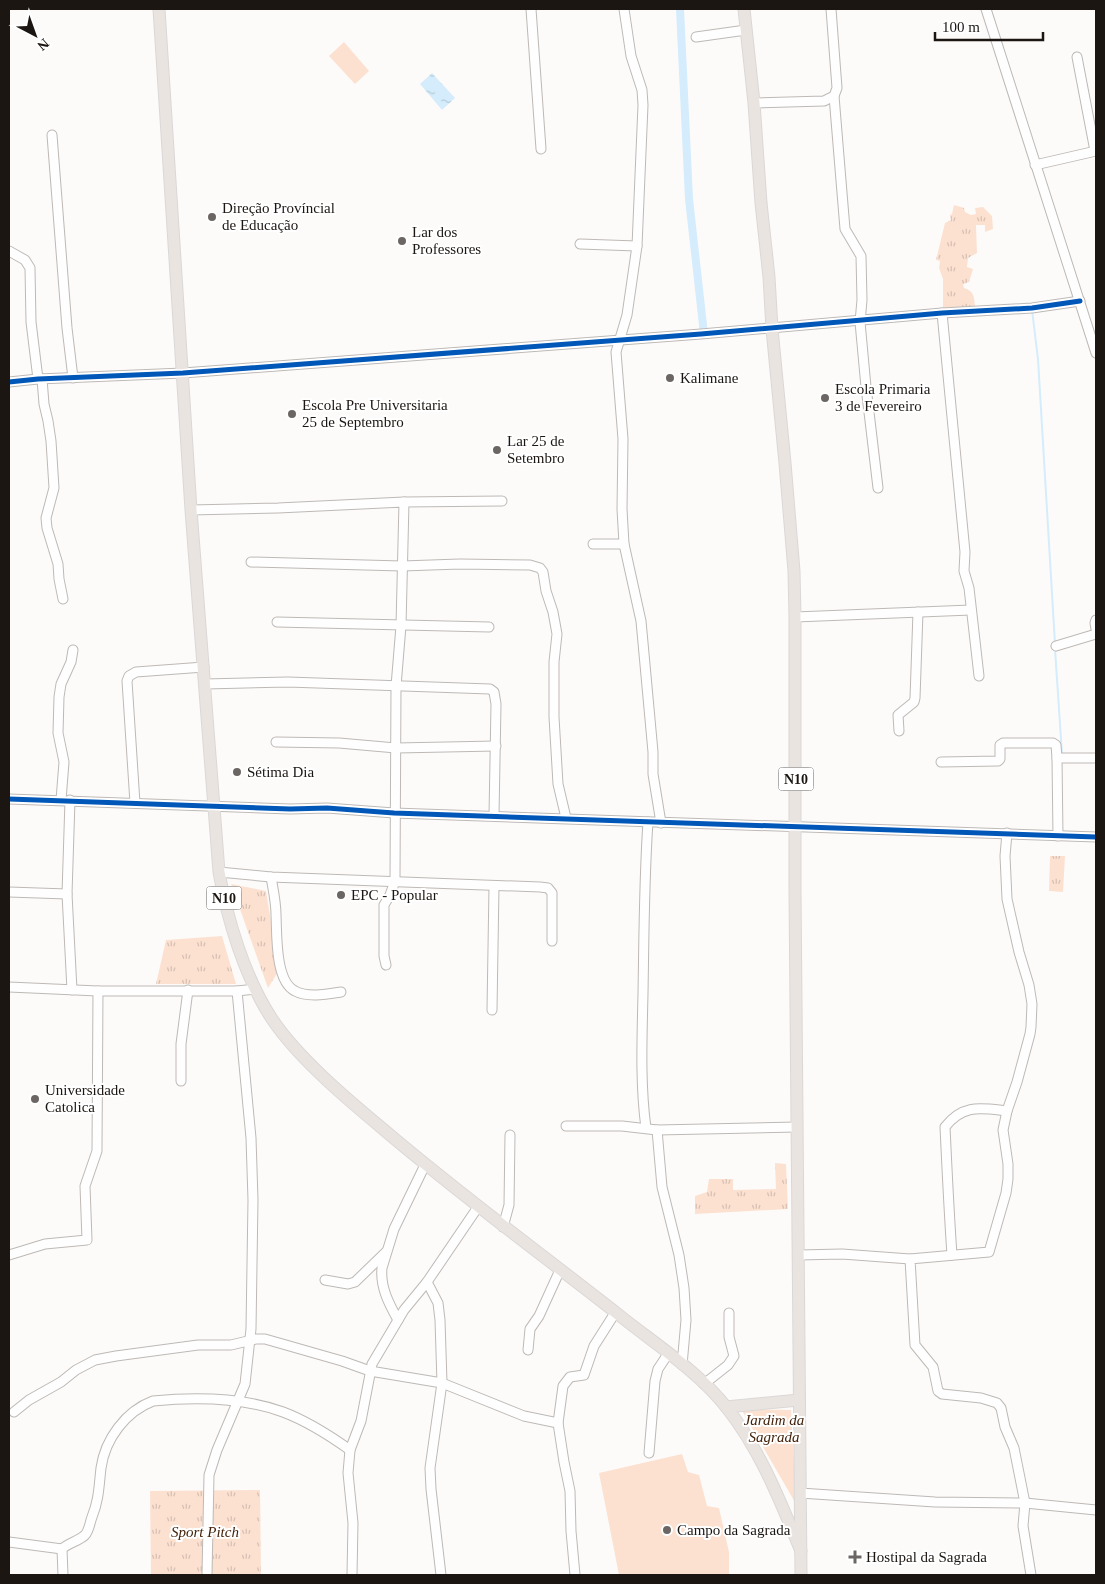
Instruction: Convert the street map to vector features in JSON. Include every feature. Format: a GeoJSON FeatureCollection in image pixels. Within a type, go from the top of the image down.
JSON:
{"type":"FeatureCollection","features":[{"type":"Feature","properties":{"kind":"main road","name":"N10"},"geometry":{"type":"LineString","coordinates":[[159,9],[191,510],[219,872],[222,892],[244,962],[272,1018],[293,1045],[338,1090],[425,1165],[682,1365],[726,1407],[757,1451],[779,1497],[800,1551]]}},
{"type":"Feature","properties":{"kind":"main road","name":"N10"},"geometry":{"type":"LineString","coordinates":[[744,9],[754,103],[761,203],[786,463],[794,571],[801,1575]]}},
{"type":"Feature","properties":{"kind":"main road"},"geometry":{"type":"LineString","coordinates":[[726,1407],[799,1400]]}},
{"type":"Feature","properties":{"kind":"street"},"geometry":{"type":"LineString","coordinates":[[531,9],[541,149]]}},
{"type":"Feature","properties":{"kind":"street"},"geometry":{"type":"LineString","coordinates":[[624,9],[631,56],[642,90],[643,105],[637,246],[627,315],[616,352],[624,439],[622,509],[624,544],[641,621],[653,767],[661,822]]}},
{"type":"Feature","properties":{"kind":"street"},"geometry":{"type":"LineString","coordinates":[[831,9],[837,88],[834,96],[845,229],[861,256],[862,300],[860,322],[878,488]]}},
{"type":"Feature","properties":{"kind":"street"},"geometry":{"type":"LineString","coordinates":[[986,9],[1096,353]]}},
{"type":"Feature","properties":{"kind":"street"},"geometry":{"type":"LineString","coordinates":[[696,37],[746,30]]}},
{"type":"Feature","properties":{"kind":"street"},"geometry":{"type":"LineString","coordinates":[[1035,164],[1095,151],[1077,57]]}},
{"type":"Feature","properties":{"kind":"street"},"geometry":{"type":"LineString","coordinates":[[754,103],[824,101],[834,96]]}},
{"type":"Feature","properties":{"kind":"street"},"geometry":{"type":"LineString","coordinates":[[52,134],[67,328],[73,378]]}},
{"type":"Feature","properties":{"kind":"street"},"geometry":{"type":"LineString","coordinates":[[580,244],[637,246]]}},
{"type":"Feature","properties":{"kind":"street"},"geometry":{"type":"LineString","coordinates":[[9,251],[26,260],[30,268],[31,322],[51,441],[54,488],[46,518],[47,528],[58,564],[63,599]]}},
{"type":"Feature","properties":{"kind":"street"},"geometry":{"type":"LineString","coordinates":[[9,382],[183,373],[772,329],[942,313],[1032,308],[1080,301]]}},
{"type":"Feature","properties":{"kind":"street"},"geometry":{"type":"LineString","coordinates":[[942,313],[965,552],[964,571],[969,588],[979,676]]}},
{"type":"Feature","properties":{"kind":"street"},"geometry":{"type":"LineString","coordinates":[[191,510],[404,502],[502,501]]}},
{"type":"Feature","properties":{"kind":"street"},"geometry":{"type":"LineString","coordinates":[[386,965],[384,956],[384,905],[395,881],[396,686],[402,626],[404,502]]}},
{"type":"Feature","properties":{"kind":"street"},"geometry":{"type":"LineString","coordinates":[[593,544],[624,544]]}},
{"type":"Feature","properties":{"kind":"street"},"geometry":{"type":"LineString","coordinates":[[251,562],[402,566],[460,564],[530,565],[540,568],[543,572],[546,591],[553,612],[556,634],[554,717],[558,784],[566,818]]}},
{"type":"Feature","properties":{"kind":"street"},"geometry":{"type":"LineString","coordinates":[[795,617],[972,610]]}},
{"type":"Feature","properties":{"kind":"street"},"geometry":{"type":"LineString","coordinates":[[899,731],[898,715],[914,702],[915,698],[918,612]]}},
{"type":"Feature","properties":{"kind":"street"},"geometry":{"type":"LineString","coordinates":[[1096,620],[1096,629]]}},
{"type":"Feature","properties":{"kind":"street"},"geometry":{"type":"LineString","coordinates":[[277,622],[489,627]]}},
{"type":"Feature","properties":{"kind":"street"},"geometry":{"type":"LineString","coordinates":[[1056,646],[1096,634]]}},
{"type":"Feature","properties":{"kind":"street"},"geometry":{"type":"LineString","coordinates":[[72,990],[67,894],[64,762],[58,733],[60,684],[71,662],[73,650]]}},
{"type":"Feature","properties":{"kind":"street"},"geometry":{"type":"LineString","coordinates":[[134,803],[129,715],[129,676],[136,672],[204,667]]}},
{"type":"Feature","properties":{"kind":"street"},"geometry":{"type":"LineString","coordinates":[[205,684],[288,682],[490,689],[494,692],[496,704],[494,816]]}},
{"type":"Feature","properties":{"kind":"street"},"geometry":{"type":"LineString","coordinates":[[276,742],[339,743],[396,748],[496,746]]}},
{"type":"Feature","properties":{"kind":"street"},"geometry":{"type":"LineString","coordinates":[[941,762],[998,761],[1000,759],[1000,746],[1003,743],[1054,744],[1057,758],[1058,836]]}},
{"type":"Feature","properties":{"kind":"street"},"geometry":{"type":"LineString","coordinates":[[1057,758],[1096,758]]}},
{"type":"Feature","properties":{"kind":"street"},"geometry":{"type":"LineString","coordinates":[[9,799],[327,808],[394,813],[1096,837]]}},
{"type":"Feature","properties":{"kind":"street"},"geometry":{"type":"LineString","coordinates":[[646,1128],[643,1104],[642,1032],[644,873],[648,822]]}},
{"type":"Feature","properties":{"kind":"street"},"geometry":{"type":"LineString","coordinates":[[798,1255],[842,1254],[910,1259],[987,1253],[991,1250],[1006,1193],[1008,1164],[1003,1130],[1030,1034],[1032,1004],[1007,899],[1005,856],[1007,833]]}},
{"type":"Feature","properties":{"kind":"street"},"geometry":{"type":"LineString","coordinates":[[219,872],[271,877],[540,887],[551,890],[553,897],[552,941]]}},
{"type":"Feature","properties":{"kind":"street"},"geometry":{"type":"LineString","coordinates":[[271,877],[276,915],[277,947],[282,971],[289,987],[299,993],[341,992]]}},
{"type":"Feature","properties":{"kind":"street"},"geometry":{"type":"LineString","coordinates":[[492,1010],[494,886]]}},
{"type":"Feature","properties":{"kind":"street"},"geometry":{"type":"LineString","coordinates":[[9,892],[67,894]]}},
{"type":"Feature","properties":{"kind":"street"},"geometry":{"type":"LineString","coordinates":[[9,987],[98,991],[237,991],[256,989]]}},
{"type":"Feature","properties":{"kind":"street"},"geometry":{"type":"LineString","coordinates":[[181,1080],[181,1044],[188,990]]}},
{"type":"Feature","properties":{"kind":"street"},"geometry":{"type":"LineString","coordinates":[[9,1255],[54,1243],[87,1240],[85,1186],[97,1151],[98,991]]}},
{"type":"Feature","properties":{"kind":"street"},"geometry":{"type":"LineString","coordinates":[[207,1575],[209,1475],[217,1450],[245,1384],[251,1329],[253,1200],[251,1138],[237,991]]}},
{"type":"Feature","properties":{"kind":"street"},"geometry":{"type":"LineString","coordinates":[[952,1255],[944,1127],[958,1113],[968,1109],[1007,1111]]}},
{"type":"Feature","properties":{"kind":"street"},"geometry":{"type":"LineString","coordinates":[[566,1126],[646,1128],[657,1130],[797,1127]]}},
{"type":"Feature","properties":{"kind":"street"},"geometry":{"type":"LineString","coordinates":[[657,1130],[662,1187],[679,1255],[684,1288],[686,1320],[682,1365]]}},
{"type":"Feature","properties":{"kind":"street"},"geometry":{"type":"LineString","coordinates":[[503,1227],[509,1204],[510,1135]]}},
{"type":"Feature","properties":{"kind":"street"},"geometry":{"type":"LineString","coordinates":[[398,1320],[384,1292],[381,1274],[394,1229],[425,1165]]}},
{"type":"Feature","properties":{"kind":"street"},"geometry":{"type":"LineString","coordinates":[[352,1575],[353,1522],[348,1473],[350,1450],[361,1421],[372,1364],[404,1310],[427,1282],[478,1207]]}},
{"type":"Feature","properties":{"kind":"street"},"geometry":{"type":"LineString","coordinates":[[326,1280],[348,1284],[354,1282],[386,1252]]}},
{"type":"Feature","properties":{"kind":"street"},"geometry":{"type":"LineString","coordinates":[[910,1259],[916,1345],[933,1367],[940,1393],[981,1398],[997,1403],[1001,1408],[1005,1427],[1014,1448],[1025,1503],[1023,1526],[1031,1575]]}},
{"type":"Feature","properties":{"kind":"street"},"geometry":{"type":"LineString","coordinates":[[528,1350],[530,1329],[539,1316],[560,1270]]}},
{"type":"Feature","properties":{"kind":"street"},"geometry":{"type":"LineString","coordinates":[[427,1282],[440,1310],[442,1383],[430,1468],[430,1489],[441,1575]]}},
{"type":"Feature","properties":{"kind":"street"},"geometry":{"type":"LineString","coordinates":[[575,1575],[570,1491],[558,1423],[563,1386],[570,1377],[584,1375],[594,1346],[615,1313]]}},
{"type":"Feature","properties":{"kind":"street"},"geometry":{"type":"LineString","coordinates":[[704,1384],[728,1365],[734,1356],[729,1337],[729,1313]]}},
{"type":"Feature","properties":{"kind":"street"},"geometry":{"type":"LineString","coordinates":[[14,1412],[29,1400],[95,1360],[198,1345],[231,1345],[250,1340],[265,1340],[342,1361],[370,1371],[442,1383],[524,1416],[558,1423]]}},
{"type":"Feature","properties":{"kind":"street"},"geometry":{"type":"LineString","coordinates":[[649,1453],[655,1381],[658,1369],[668,1354]]}},
{"type":"Feature","properties":{"kind":"street"},"geometry":{"type":"LineString","coordinates":[[9,1542],[62,1549],[86,1533],[98,1500],[101,1467],[105,1450],[121,1423],[142,1406],[153,1400],[204,1398],[238,1402],[282,1412],[323,1432],[350,1450]]}},
{"type":"Feature","properties":{"kind":"street"},"geometry":{"type":"LineString","coordinates":[[800,1492],[935,1502],[1025,1503],[1096,1510]]}},
{"type":"Feature","properties":{"kind":"street"},"geometry":{"type":"LineString","coordinates":[[62,1549],[63,1575]]}},
{"type":"Feature","properties":{"kind":"green space"},"geometry":{"type":"Polygon","coordinates":[[[344,42],[369,71],[355,84],[329,56],[344,42]]]}},
{"type":"Feature","properties":{"kind":"green space"},"geometry":{"type":"Polygon","coordinates":[[[954,205],[964,208],[965,212],[971,215],[976,214],[975,208],[983,207],[992,216],[993,229],[985,232],[985,225],[976,225],[977,253],[968,258],[967,267],[973,269],[969,282],[963,284],[964,288],[973,294],[975,306],[943,310],[943,279],[939,268],[940,261],[936,260],[945,223],[951,220],[950,215],[954,205]]]}},
{"type":"Feature","properties":{"kind":"green space"},"geometry":{"type":"Polygon","coordinates":[[[1050,856],[1065,856],[1063,892],[1049,891],[1050,856]]]}},
{"type":"Feature","properties":{"kind":"green space"},"geometry":{"type":"Polygon","coordinates":[[[231,884],[266,891],[279,970],[268,988],[231,884]]]}},
{"type":"Feature","properties":{"kind":"green space"},"geometry":{"type":"Polygon","coordinates":[[[222,936],[236,984],[156,984],[166,940],[222,936]]]}},
{"type":"Feature","properties":{"kind":"green space"},"geometry":{"type":"Polygon","coordinates":[[[775,1163],[786,1164],[788,1209],[695,1214],[695,1196],[707,1192],[709,1179],[733,1179],[733,1190],[776,1189],[775,1163]]]}},
{"type":"Feature","properties":{"kind":"green space","name":"Jardim da Sagrada"},"geometry":{"type":"Polygon","coordinates":[[[741,1409],[791,1410],[796,1504],[741,1409]]]}},
{"type":"Feature","properties":{"kind":"green space","name":"Campo da Sagrada"},"geometry":{"type":"Polygon","coordinates":[[[682,1454],[688,1472],[699,1475],[707,1506],[719,1508],[729,1552],[729,1575],[619,1575],[599,1473],[682,1454]]]}},
{"type":"Feature","properties":{"kind":"green space","name":"Sport Pitch"},"geometry":{"type":"Polygon","coordinates":[[[260,1490],[261,1575],[151,1575],[150,1491],[260,1490]]]}},
{"type":"Feature","properties":{"kind":"water"},"geometry":{"type":"Polygon","coordinates":[[[432,73],[455,98],[442,110],[420,84],[432,73]]]}},
{"type":"Feature","properties":{"kind":"waterway"},"geometry":{"type":"LineString","coordinates":[[680,9],[689,199],[704,334]]}},
{"type":"Feature","properties":{"kind":"waterway"},"geometry":{"type":"LineString","coordinates":[[1032,310],[1038,359],[1055,644]]}},
{"type":"Feature","properties":{"kind":"waterway"},"geometry":{"type":"LineString","coordinates":[[1055,649],[1062,754]]}},
{"type":"Feature","properties":{"kind":"cycle path"},"geometry":{"type":"LineString","coordinates":[[9,382],[183,373],[701,334],[942,313],[1032,308],[1080,301]]}},
{"type":"Feature","properties":{"kind":"cycle path"},"geometry":{"type":"LineString","coordinates":[[9,799],[290,809],[327,808],[394,813],[1096,837]]}},
{"type":"Feature","properties":{"kind":"place","name":"Direção Províncial de Educação"},"geometry":{"type":"Point","coordinates":[212,217]}},
{"type":"Feature","properties":{"kind":"place","name":"Lar dos Professores"},"geometry":{"type":"Point","coordinates":[402,241]}},
{"type":"Feature","properties":{"kind":"place","name":"Kalimane"},"geometry":{"type":"Point","coordinates":[670,378]}},
{"type":"Feature","properties":{"kind":"place","name":"Escola Primaria 3 de Fevereiro"},"geometry":{"type":"Point","coordinates":[825,398]}},
{"type":"Feature","properties":{"kind":"place","name":"Escola Pre Universitaria 25 de Septembro"},"geometry":{"type":"Point","coordinates":[292,414]}},
{"type":"Feature","properties":{"kind":"place","name":"Lar 25 de Setembro"},"geometry":{"type":"Point","coordinates":[497,450]}},
{"type":"Feature","properties":{"kind":"place","name":"Sétima Dia"},"geometry":{"type":"Point","coordinates":[237,772]}},
{"type":"Feature","properties":{"kind":"place","name":"EPC - Popular"},"geometry":{"type":"Point","coordinates":[341,895]}},
{"type":"Feature","properties":{"kind":"place","name":"Universidade Catolica"},"geometry":{"type":"Point","coordinates":[35,1099]}},
{"type":"Feature","properties":{"kind":"place","name":"Campo da Sagrada"},"geometry":{"type":"Point","coordinates":[667,1530]}},
{"type":"Feature","properties":{"kind":"place","name":"Hostipal da Sagrada"},"geometry":{"type":"Point","coordinates":[855,1557]}}]}
